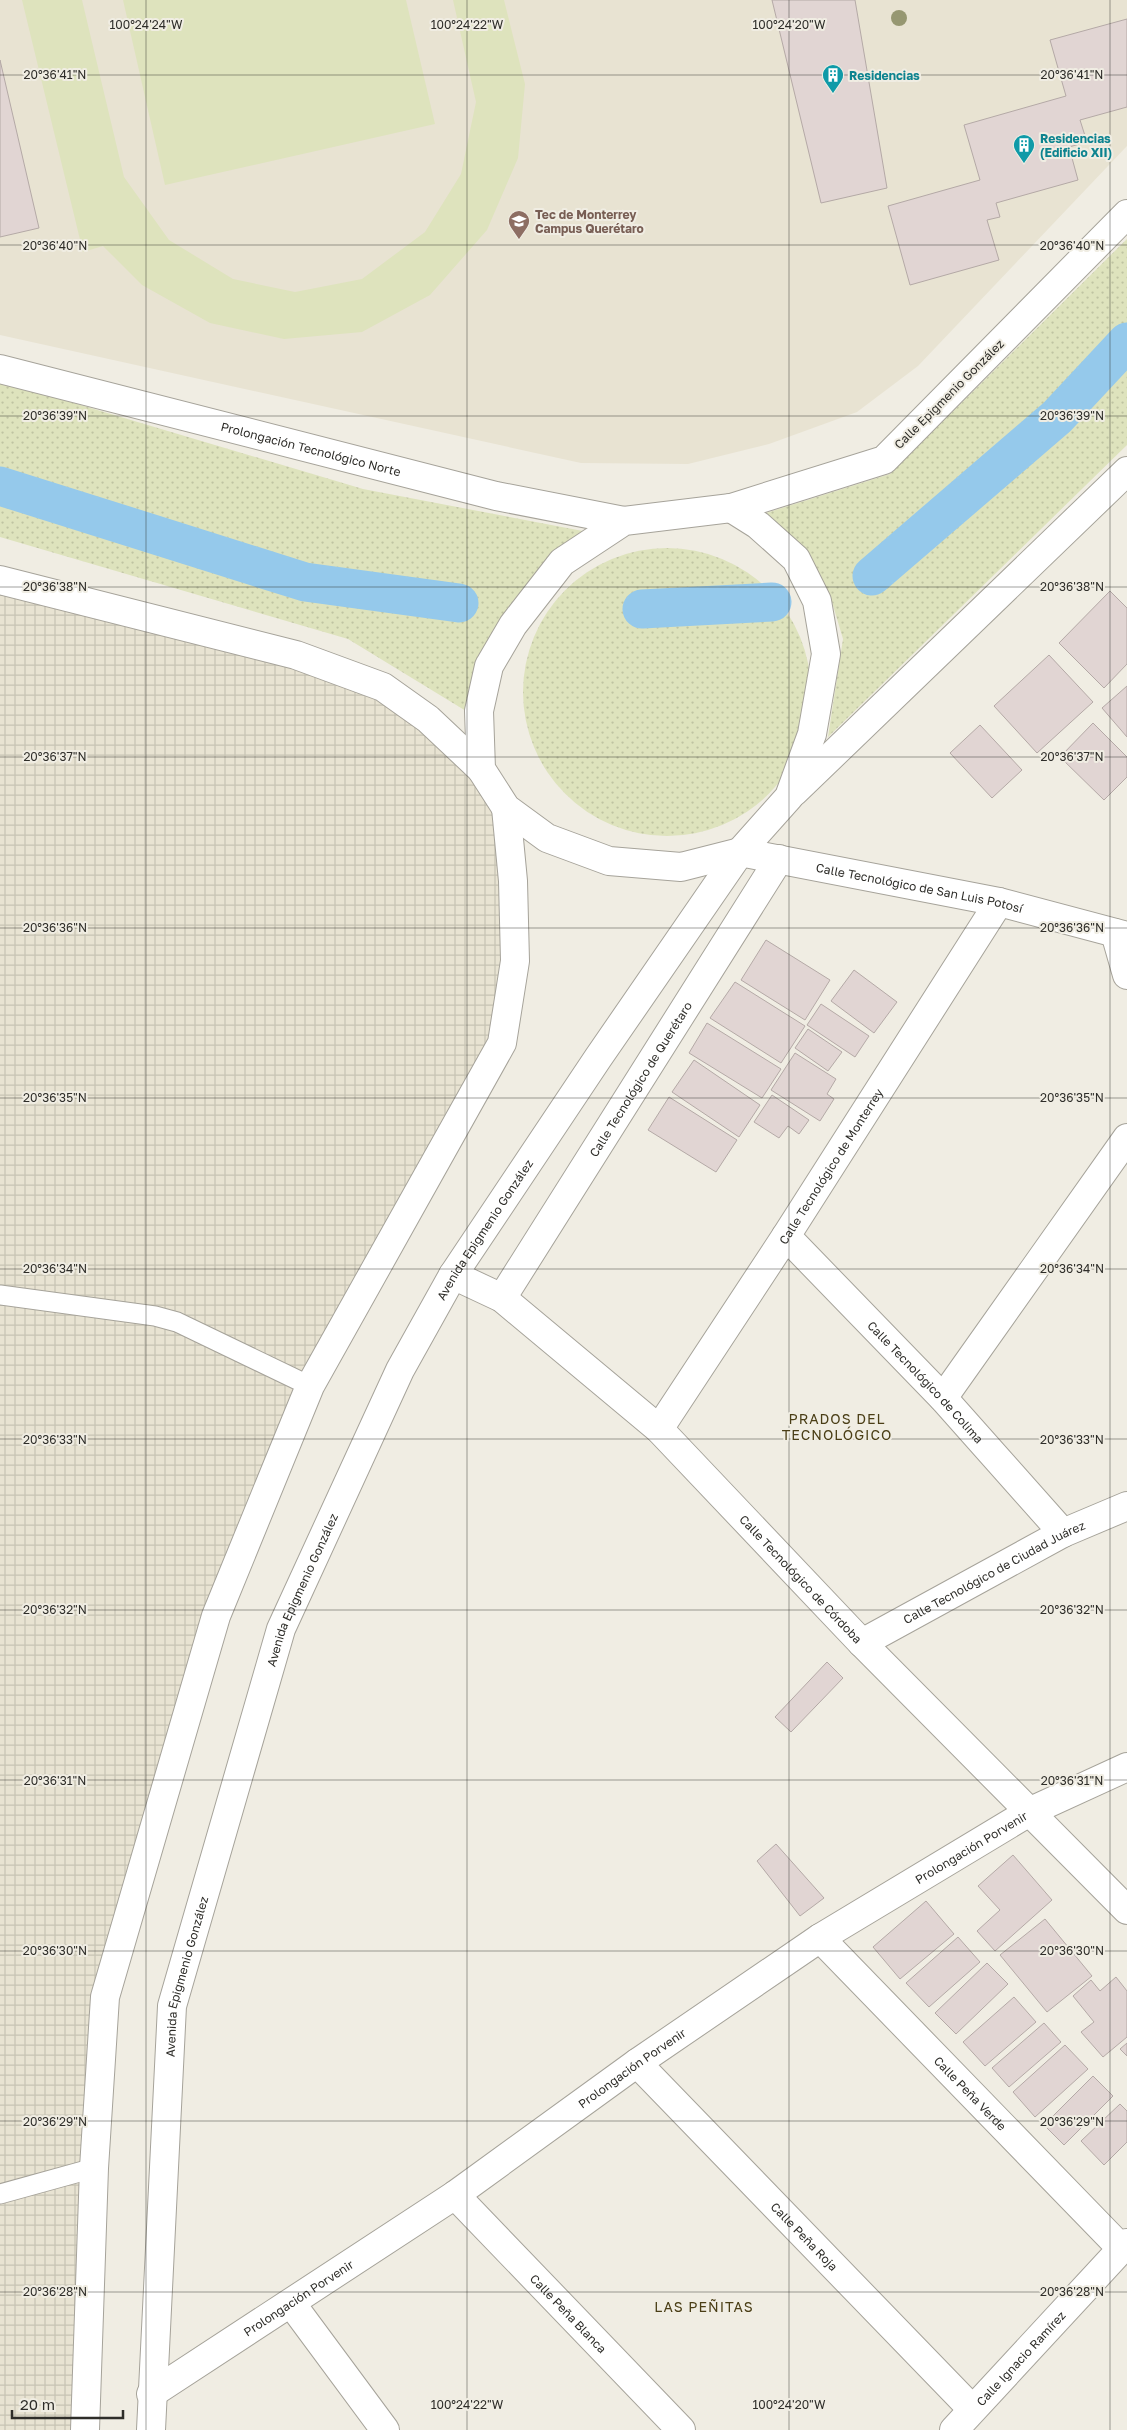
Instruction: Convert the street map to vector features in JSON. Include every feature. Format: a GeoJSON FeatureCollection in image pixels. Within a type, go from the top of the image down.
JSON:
{"type":"FeatureCollection","features":[{"type":"Feature","properties":{"kind":"main road","name":"Calle Epigmenio González"},"geometry":{"type":"LineString","coordinates":[[624,521],[731,508],[884,460],[1127,214]]}},
{"type":"Feature","properties":{"kind":"main road","name":"Prolongación Tecnológico Norte"},"geometry":{"type":"LineString","coordinates":[[0,369],[496,496],[624,521]]}},
{"type":"Feature","properties":{"kind":"main road"},"geometry":{"type":"LineString","coordinates":[[789,797],[1127,472]]}},
{"type":"Feature","properties":{"kind":"main road"},"geometry":{"type":"LineString","coordinates":[[731,508],[758,525],[796,559],[817,601],[826,654],[812,734],[789,797]]}},
{"type":"Feature","properties":{"kind":"main road"},"geometry":{"type":"LineString","coordinates":[[481,769],[479,711],[489,666],[513,625],[562,562],[624,521]]}},
{"type":"Feature","properties":{"kind":"main road"},"geometry":{"type":"LineString","coordinates":[[0,580],[296,655],[382,687],[428,720],[481,769],[506,808],[547,838],[609,861],[681,867],[740,852]]}},
{"type":"Feature","properties":{"kind":"main road","name":"Avenida Epigmenio González"},"geometry":{"type":"LineString","coordinates":[[150,2430],[172,2006],[281,1629],[400,1370],[453,1275],[598,1058],[740,852],[789,797]]}},
{"type":"Feature","properties":{"kind":"main road"},"geometry":{"type":"LineString","coordinates":[[85,2430],[94,2168],[105,1997],[216,1616],[310,1386],[502,1043],[515,961],[513,881],[506,808]]}},
{"type":"Feature","properties":{"kind":"main road","name":"Calle Tecnológico de San Luis Potosí"},"geometry":{"type":"LineString","coordinates":[[740,852],[999,902],[1121,934]]}},
{"type":"Feature","properties":{"kind":"main road","name":"Calle Tecnológico de Querétaro"},"geometry":{"type":"LineString","coordinates":[[502,1298],[778,859]]}},
{"type":"Feature","properties":{"kind":"main road","name":"Calle Tecnológico de Monterrey"},"geometry":{"type":"LineString","coordinates":[[659,1429],[786,1236],[999,902]]}},
{"type":"Feature","properties":{"kind":"main road"},"geometry":{"type":"LineString","coordinates":[[1121,934],[1127,975]]}},
{"type":"Feature","properties":{"kind":"main road"},"geometry":{"type":"LineString","coordinates":[[943,1398],[1127,1138]]}},
{"type":"Feature","properties":{"kind":"main road","name":"Calle Tecnológico de Colima"},"geometry":{"type":"LineString","coordinates":[[786,1236],[943,1398],[1063,1533]]}},
{"type":"Feature","properties":{"kind":"main road","name":"Calle Tecnológico de Córdoba"},"geometry":{"type":"LineString","coordinates":[[453,1275],[502,1298],[659,1429],[862,1643],[1127,1910]]}},
{"type":"Feature","properties":{"kind":"main road","name":"Calle Tecnológico de Ciudad Juárez"},"geometry":{"type":"LineString","coordinates":[[862,1643],[1063,1533],[1127,1506]]}},
{"type":"Feature","properties":{"kind":"main road","name":"Prolongación Porvenir"},"geometry":{"type":"LineString","coordinates":[[151,2394],[455,2195],[637,2063],[820,1938],[1030,1811],[1127,1767]]}},
{"type":"Feature","properties":{"kind":"main road","name":"Calle Peña Verde"},"geometry":{"type":"LineString","coordinates":[[820,1938],[1124,2245]]}},
{"type":"Feature","properties":{"kind":"main road","name":"Calle Peña Roja"},"geometry":{"type":"LineString","coordinates":[[637,2063],[972,2409]]}},
{"type":"Feature","properties":{"kind":"main road","name":"Calle Peña Blanca"},"geometry":{"type":"LineString","coordinates":[[455,2195],[681,2430]]}},
{"type":"Feature","properties":{"kind":"main road","name":"Calle Ignacio Ramírez"},"geometry":{"type":"LineString","coordinates":[[954,2430],[1124,2245]]}},
{"type":"Feature","properties":{"kind":"main road"},"geometry":{"type":"LineString","coordinates":[[291,2303],[382,2429]]}},
{"type":"Feature","properties":{"kind":"lane"},"geometry":{"type":"LineString","coordinates":[[0,1295],[155,1316],[170,1320],[310,1386]]}},
{"type":"Feature","properties":{"kind":"lane"},"geometry":{"type":"LineString","coordinates":[[0,2194],[94,2168]]}},
{"type":"Feature","properties":{"kind":"shaded area","name":"Tec de Monterrey Campus Querétaro"},"geometry":{"type":"Polygon","coordinates":[[[0,0],[1127,0],[1127,146],[918,366],[857,412],[769,444],[688,464],[581,463],[0,335],[0,0]]]}},
{"type":"Feature","properties":{"kind":"shaded area"},"geometry":{"type":"Polygon","coordinates":[[[0,580],[383,687],[506,808],[502,1043],[398,1230],[216,1616],[105,1997],[85,2430],[0,2430],[0,580]]]}},
{"type":"Feature","properties":{"kind":"green space"},"geometry":{"type":"Polygon","coordinates":[[[22,0],[82,0],[124,177],[169,240],[233,279],[295,292],[362,279],[425,232],[461,174],[476,102],[453,0],[504,0],[525,84],[518,158],[487,230],[430,295],[362,332],[284,339],[210,323],[142,285],[103,246],[83,252],[22,0]]]}},
{"type":"Feature","properties":{"kind":"green space"},"geometry":{"type":"Polygon","coordinates":[[[123,0],[406,0],[435,124],[165,185],[123,0]]]}},
{"type":"Feature","properties":{"kind":"green space"},"geometry":{"type":"Polygon","coordinates":[[[1127,239],[1127,445],[828,737],[843,639],[832,602],[809,553],[766,513],[890,474],[1127,239]]]}},
{"type":"Feature","properties":{"kind":"green space"},"geometry":{"type":"Polygon","coordinates":[[[0,381],[363,489],[588,532],[527,586],[483,649],[466,711],[348,639],[0,537],[0,381]]]}},
{"type":"Feature","properties":{"kind":"green space"},"geometry":{"type":"Polygon","coordinates":[[[667,548],[695,551],[722,559],[747,572],[769,590],[787,612],[800,637],[808,664],[811,692],[808,720],[800,747],[787,772],[769,794],[747,812],[722,825],[695,833],[667,836],[639,833],[612,825],[587,812],[565,794],[547,772],[534,747],[526,720],[523,692],[526,664],[534,637],[547,612],[565,590],[587,572],[612,559],[639,551],[667,548]]]}},
{"type":"Feature","properties":{"kind":"building","name":"Residencias"},"geometry":{"type":"Polygon","coordinates":[[[772,0],[855,0],[887,188],[821,203],[772,0]]]}},
{"type":"Feature","properties":{"kind":"building","name":"Residencias (Edificio XII)"},"geometry":{"type":"Polygon","coordinates":[[[1127,19],[1127,107],[1080,120],[1087,142],[1069,147],[1078,180],[996,203],[1000,217],[987,220],[999,260],[910,285],[888,206],[980,180],[964,125],[1066,96],[1050,40],[1127,19]]]}},
{"type":"Feature","properties":{"kind":"building"},"geometry":{"type":"Polygon","coordinates":[[[0,60],[39,228],[0,237],[0,60]]]}},
{"type":"Feature","properties":{"kind":"building"},"geometry":{"type":"Polygon","coordinates":[[[1110,591],[1127,608],[1127,664],[1104,688],[1059,643],[1110,591]]]}},
{"type":"Feature","properties":{"kind":"building"},"geometry":{"type":"Polygon","coordinates":[[[1049,655],[1093,702],[1037,753],[994,706],[1049,655]]]}},
{"type":"Feature","properties":{"kind":"building"},"geometry":{"type":"Polygon","coordinates":[[[1127,686],[1127,737],[1102,708],[1127,686]]]}},
{"type":"Feature","properties":{"kind":"building"},"geometry":{"type":"Polygon","coordinates":[[[1093,723],[1127,757],[1127,777],[1104,800],[1060,757],[1093,723]]]}},
{"type":"Feature","properties":{"kind":"building"},"geometry":{"type":"Polygon","coordinates":[[[980,725],[1022,770],[992,798],[950,753],[980,725]]]}},
{"type":"Feature","properties":{"kind":"building"},"geometry":{"type":"Polygon","coordinates":[[[766,940],[830,980],[805,1020],[741,980],[766,940]]]}},
{"type":"Feature","properties":{"kind":"building"},"geometry":{"type":"Polygon","coordinates":[[[854,970],[897,1002],[874,1033],[831,1001],[854,970]]]}},
{"type":"Feature","properties":{"kind":"building"},"geometry":{"type":"Polygon","coordinates":[[[735,982],[805,1026],[781,1063],[710,1018],[735,982]]]}},
{"type":"Feature","properties":{"kind":"building"},"geometry":{"type":"Polygon","coordinates":[[[821,1004],[869,1036],[855,1057],[807,1025],[821,1004]]]}},
{"type":"Feature","properties":{"kind":"building"},"geometry":{"type":"Polygon","coordinates":[[[707,1023],[781,1069],[762,1098],[689,1053],[707,1023]]]}},
{"type":"Feature","properties":{"kind":"building"},"geometry":{"type":"Polygon","coordinates":[[[808,1029],[842,1052],[828,1071],[795,1048],[808,1029]]]}},
{"type":"Feature","properties":{"kind":"building"},"geometry":{"type":"Polygon","coordinates":[[[795,1053],[836,1079],[827,1094],[834,1099],[820,1121],[771,1090],[795,1053]]]}},
{"type":"Feature","properties":{"kind":"building"},"geometry":{"type":"Polygon","coordinates":[[[694,1060],[760,1105],[739,1137],[672,1092],[694,1060]]]}},
{"type":"Feature","properties":{"kind":"building"},"geometry":{"type":"Polygon","coordinates":[[[772,1095],[809,1120],[799,1134],[788,1126],[779,1138],[754,1122],[772,1095]]]}},
{"type":"Feature","properties":{"kind":"building"},"geometry":{"type":"Polygon","coordinates":[[[669,1097],[737,1140],[716,1172],[648,1130],[669,1097]]]}},
{"type":"Feature","properties":{"kind":"building"},"geometry":{"type":"Polygon","coordinates":[[[827,1662],[843,1678],[791,1732],[775,1717],[827,1662]]]}},
{"type":"Feature","properties":{"kind":"building"},"geometry":{"type":"Polygon","coordinates":[[[776,1844],[824,1898],[800,1916],[757,1861],[776,1844]]]}},
{"type":"Feature","properties":{"kind":"building"},"geometry":{"type":"Polygon","coordinates":[[[1013,1855],[1052,1900],[995,1951],[977,1931],[1000,1910],[978,1886],[1013,1855]]]}},
{"type":"Feature","properties":{"kind":"building"},"geometry":{"type":"Polygon","coordinates":[[[926,1901],[954,1934],[900,1979],[873,1947],[926,1901]]]}},
{"type":"Feature","properties":{"kind":"building"},"geometry":{"type":"Polygon","coordinates":[[[1045,1919],[1092,1976],[1047,2012],[1000,1955],[1045,1919]]]}},
{"type":"Feature","properties":{"kind":"building"},"geometry":{"type":"Polygon","coordinates":[[[958,1937],[980,1962],[929,2007],[906,1983],[958,1937]]]}},
{"type":"Feature","properties":{"kind":"building"},"geometry":{"type":"Polygon","coordinates":[[[987,1963],[1008,1984],[956,2034],[935,2013],[987,1963]]]}},
{"type":"Feature","properties":{"kind":"building"},"geometry":{"type":"Polygon","coordinates":[[[1116,1977],[1127,1991],[1127,2037],[1103,2057],[1081,2032],[1094,2022],[1073,1996],[1091,1980],[1100,1991],[1116,1977]]]}},
{"type":"Feature","properties":{"kind":"building"},"geometry":{"type":"Polygon","coordinates":[[[1014,1997],[1036,2022],[985,2066],[963,2042],[1014,1997]]]}},
{"type":"Feature","properties":{"kind":"building"},"geometry":{"type":"Polygon","coordinates":[[[1044,2023],[1061,2042],[1009,2087],[992,2068],[1044,2023]]]}},
{"type":"Feature","properties":{"kind":"building"},"geometry":{"type":"Polygon","coordinates":[[[1127,2043],[1127,2056],[1120,2049],[1127,2043]]]}},
{"type":"Feature","properties":{"kind":"building"},"geometry":{"type":"Polygon","coordinates":[[[1065,2045],[1088,2069],[1035,2117],[1013,2092],[1065,2045]]]}},
{"type":"Feature","properties":{"kind":"building"},"geometry":{"type":"Polygon","coordinates":[[[1093,2076],[1113,2096],[1064,2145],[1044,2125],[1093,2076]]]}},
{"type":"Feature","properties":{"kind":"building"},"geometry":{"type":"Polygon","coordinates":[[[1120,2104],[1127,2111],[1127,2142],[1104,2165],[1081,2141],[1120,2104]]]}},
{"type":"Feature","properties":{"kind":"waterway"},"geometry":{"type":"LineString","coordinates":[[872,576],[1057,417],[1127,342]]}},
{"type":"Feature","properties":{"kind":"waterway"},"geometry":{"type":"LineString","coordinates":[[0,486],[305,582],[459,603]]}},
{"type":"Feature","properties":{"kind":"waterway"},"geometry":{"type":"LineString","coordinates":[[642,609],[772,602]]}},
{"type":"Feature","properties":{"kind":"place","name":"Residencias"},"geometry":{"type":"Point","coordinates":[833,94]}},
{"type":"Feature","properties":{"kind":"place","name":"Residencias (Edificio XII)"},"geometry":{"type":"Point","coordinates":[1024,164]}},
{"type":"Feature","properties":{"kind":"place","name":"Tec de Monterrey Campus Querétaro"},"geometry":{"type":"Point","coordinates":[519,240]}},
{"type":"Feature","properties":{"kind":"district","name":"PRADOS DEL TECNOLÓGICO"},"geometry":{"type":"Point","coordinates":[837,1426]}},
{"type":"Feature","properties":{"kind":"district","name":"LAS PEÑITAS"},"geometry":{"type":"Point","coordinates":[704,2306]}}]}
